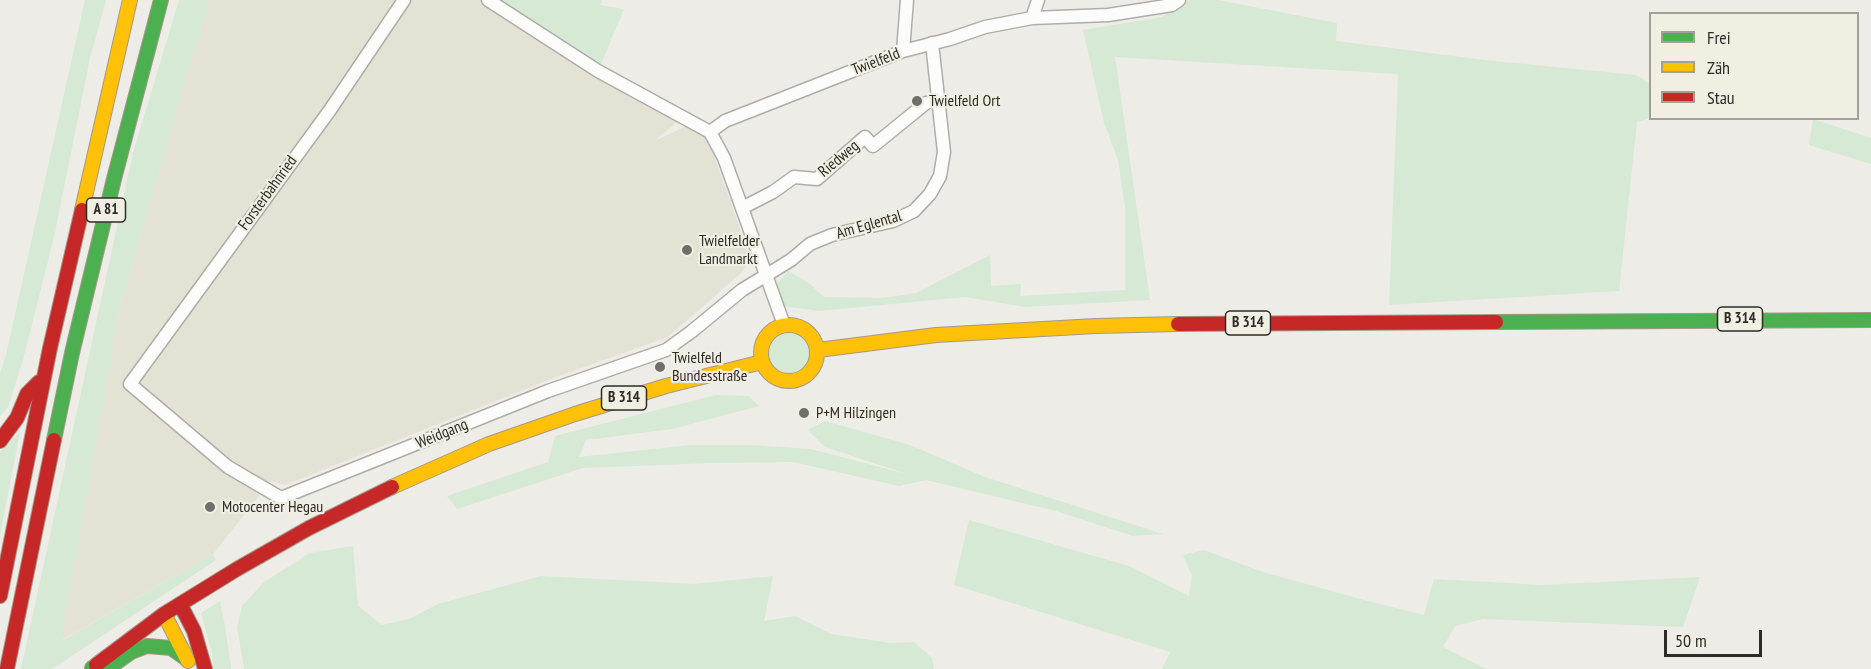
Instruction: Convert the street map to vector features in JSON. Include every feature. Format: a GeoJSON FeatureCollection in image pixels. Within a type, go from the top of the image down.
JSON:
{"type":"FeatureCollection","features":[{"type":"Feature","properties":{"kind":"main road","name":"A 81"},"geometry":{"type":"LineString","coordinates":[[0,596],[44,377],[130,0]]}},
{"type":"Feature","properties":{"kind":"main road","name":"A 81"},"geometry":{"type":"LineString","coordinates":[[7,669],[77,330],[161,0]]}},
{"type":"Feature","properties":{"kind":"main road","name":"B 314"},"geometry":{"type":"LineString","coordinates":[[818,350],[936,335],[1096,326],[1208,323],[1871,320]]}},
{"type":"Feature","properties":{"kind":"main road"},"geometry":{"type":"LineString","coordinates":[[784,325],[799,326],[806,330],[812,335],[818,350],[817,358],[809,374],[793,381],[777,379],[762,362],[762,346],[765,339],[770,332],[784,325]]}},
{"type":"Feature","properties":{"kind":"main road","name":"B 314"},"geometry":{"type":"LineString","coordinates":[[91,668],[164,614],[276,546],[414,476],[489,444],[624,398],[762,362]]}},
{"type":"Feature","properties":{"kind":"main road"},"geometry":{"type":"LineString","coordinates":[[0,441],[17,418],[27,394],[44,377]]}},
{"type":"Feature","properties":{"kind":"main road"},"geometry":{"type":"LineString","coordinates":[[180,604],[194,632],[205,669]]}},
{"type":"Feature","properties":{"kind":"main road"},"geometry":{"type":"LineString","coordinates":[[164,614],[190,664]]}},
{"type":"Feature","properties":{"kind":"main road"},"geometry":{"type":"LineString","coordinates":[[91,668],[113,665],[131,652],[147,646],[171,648],[190,664]]}},
{"type":"Feature","properties":{"kind":"street","name":"Forsterbahnried"},"geometry":{"type":"LineString","coordinates":[[130,384],[330,110],[404,0]]}},
{"type":"Feature","properties":{"kind":"street"},"geometry":{"type":"LineString","coordinates":[[488,0],[598,71],[710,132],[724,158],[784,325]]}},
{"type":"Feature","properties":{"kind":"street"},"geometry":{"type":"LineString","coordinates":[[903,51],[907,0]]}},
{"type":"Feature","properties":{"kind":"street"},"geometry":{"type":"LineString","coordinates":[[1032,18],[1038,0]]}},
{"type":"Feature","properties":{"kind":"street","name":"Twielfeld"},"geometry":{"type":"LineString","coordinates":[[710,132],[725,120],[903,51],[986,27],[1032,18],[1108,15],[1172,5],[1179,0]]}},
{"type":"Feature","properties":{"kind":"street","name":"Am Eglental"},"geometry":{"type":"LineString","coordinates":[[764,274],[791,260],[810,244],[832,235],[893,221],[914,211],[930,194],[940,176],[944,152],[932,44]]}},
{"type":"Feature","properties":{"kind":"street","name":"Riedweg"},"geometry":{"type":"LineString","coordinates":[[742,208],[794,177],[817,179],[865,137],[873,146],[926,103]]}},
{"type":"Feature","properties":{"kind":"street","name":"Weidgang"},"geometry":{"type":"LineString","coordinates":[[130,384],[228,467],[281,498],[548,391],[666,350],[764,274]]}},
{"type":"Feature","properties":{"kind":"shaded area"},"geometry":{"type":"Polygon","coordinates":[[[209,0],[488,0],[682,118],[654,141],[685,127],[705,137],[713,153],[751,260],[740,274],[668,337],[556,377],[285,485],[271,481],[213,554],[60,641],[119,311],[209,0]]]}},
{"type":"Feature","properties":{"kind":"green space"},"geometry":{"type":"Polygon","coordinates":[[[85,0],[106,0],[90,58],[54,237],[23,360],[8,407],[0,416],[0,373],[6,355],[85,0]]]}},
{"type":"Feature","properties":{"kind":"green space"},"geometry":{"type":"Polygon","coordinates":[[[179,0],[209,0],[119,311],[61,641],[213,554],[216,560],[52,669],[21,669],[133,153],[179,0]]]}},
{"type":"Feature","properties":{"kind":"green space"},"geometry":{"type":"Polygon","coordinates":[[[488,0],[602,0],[600,5],[624,9],[598,71],[488,0]]]}},
{"type":"Feature","properties":{"kind":"green space"},"geometry":{"type":"Polygon","coordinates":[[[1188,0],[1218,0],[1337,23],[1336,41],[1485,60],[1636,75],[1649,83],[1649,118],[1637,122],[1619,291],[1389,305],[1398,74],[1115,57],[1150,300],[1026,307],[965,297],[819,311],[783,306],[776,285],[788,271],[810,284],[824,297],[882,298],[916,293],[990,255],[991,286],[1021,284],[1020,296],[1125,290],[1125,207],[1118,160],[1104,123],[1083,30],[1162,17],[1188,0]]]}},
{"type":"Feature","properties":{"kind":"green space"},"geometry":{"type":"Polygon","coordinates":[[[1813,120],[1816,120],[1871,138],[1871,164],[1809,145],[1813,120]]]}},
{"type":"Feature","properties":{"kind":"green space"},"geometry":{"type":"Polygon","coordinates":[[[789,333],[797,334],[804,339],[809,346],[809,362],[804,369],[797,374],[789,375],[781,374],[774,369],[769,362],[768,354],[769,346],[774,339],[781,334],[789,333]]]}},
{"type":"Feature","properties":{"kind":"green space"},"geometry":{"type":"Polygon","coordinates":[[[716,395],[749,396],[759,406],[672,429],[586,440],[579,457],[690,445],[749,445],[811,449],[910,475],[825,447],[808,430],[825,421],[910,445],[985,477],[1163,534],[1133,536],[1056,511],[926,480],[899,486],[793,462],[583,468],[457,509],[447,496],[548,462],[555,436],[716,395]]]}},
{"type":"Feature","properties":{"kind":"green space"},"geometry":{"type":"Polygon","coordinates":[[[20,432],[0,536],[0,452],[20,432]]]}},
{"type":"Feature","properties":{"kind":"green space"},"geometry":{"type":"Polygon","coordinates":[[[969,520],[1129,566],[1189,596],[1192,576],[1183,555],[1204,550],[1263,572],[1424,615],[1434,579],[1542,585],[1700,577],[1683,627],[1483,619],[1455,626],[1443,647],[1486,669],[1162,669],[1170,652],[954,585],[969,520]]]}},
{"type":"Feature","properties":{"kind":"green space"},"geometry":{"type":"Polygon","coordinates":[[[353,546],[358,606],[382,625],[409,619],[438,604],[541,576],[695,584],[773,576],[764,621],[795,616],[831,634],[891,643],[914,642],[932,658],[934,669],[244,669],[237,627],[242,606],[264,582],[310,553],[353,546]]]}},
{"type":"Feature","properties":{"kind":"green space"},"geometry":{"type":"Polygon","coordinates":[[[220,601],[231,669],[213,669],[212,653],[201,613],[220,601]]]}},
{"type":"Feature","properties":{"kind":"traffic: fast"},"geometry":{"type":"LineString","coordinates":[[54,440],[72,353],[114,179],[161,0]]}},
{"type":"Feature","properties":{"kind":"traffic: fast"},"geometry":{"type":"LineString","coordinates":[[1496,322],[1871,320]]}},
{"type":"Feature","properties":{"kind":"traffic: fast"},"geometry":{"type":"LineString","coordinates":[[92,668],[113,665],[131,652],[147,646],[171,648],[188,660]]}},
{"type":"Feature","properties":{"kind":"traffic: slow"},"geometry":{"type":"LineString","coordinates":[[82,210],[130,0]]}},
{"type":"Feature","properties":{"kind":"traffic: slow"},"geometry":{"type":"LineString","coordinates":[[818,350],[936,335],[1178,324]]}},
{"type":"Feature","properties":{"kind":"traffic: slow"},"geometry":{"type":"LineString","coordinates":[[783,325],[795,325],[809,333],[817,347],[817,353],[815,364],[809,373],[795,381],[783,381],[766,369],[761,359],[761,347],[773,330],[783,325]]}},
{"type":"Feature","properties":{"kind":"traffic: slow"},"geometry":{"type":"LineString","coordinates":[[392,487],[489,444],[575,414],[666,386],[762,362]]}},
{"type":"Feature","properties":{"kind":"traffic: slow"},"geometry":{"type":"LineString","coordinates":[[164,614],[188,661]]}},
{"type":"Feature","properties":{"kind":"traffic: jam"},"geometry":{"type":"LineString","coordinates":[[0,596],[50,348],[82,210]]}},
{"type":"Feature","properties":{"kind":"traffic: jam"},"geometry":{"type":"LineString","coordinates":[[1178,324],[1496,322]]}},
{"type":"Feature","properties":{"kind":"traffic: jam"},"geometry":{"type":"LineString","coordinates":[[0,441],[17,418],[27,394],[39,382]]}},
{"type":"Feature","properties":{"kind":"traffic: jam"},"geometry":{"type":"LineString","coordinates":[[7,669],[54,440]]}},
{"type":"Feature","properties":{"kind":"traffic: jam"},"geometry":{"type":"LineString","coordinates":[[96,665],[164,614],[237,569],[309,528],[392,487]]}},
{"type":"Feature","properties":{"kind":"traffic: jam"},"geometry":{"type":"LineString","coordinates":[[180,604],[194,631],[205,669]]}},
{"type":"Feature","properties":{"kind":"place","name":"Twielfeld Ort"},"geometry":{"type":"Point","coordinates":[917,101]}},
{"type":"Feature","properties":{"kind":"place","name":"Twielfelder Landmarkt"},"geometry":{"type":"Point","coordinates":[687,250]}},
{"type":"Feature","properties":{"kind":"place","name":"Twielfeld Bundesstraße"},"geometry":{"type":"Point","coordinates":[660,367]}},
{"type":"Feature","properties":{"kind":"place","name":"P+M Hilzingen"},"geometry":{"type":"Point","coordinates":[804,413]}},
{"type":"Feature","properties":{"kind":"place","name":"Motocenter Hegau"},"geometry":{"type":"Point","coordinates":[210,507]}}]}
